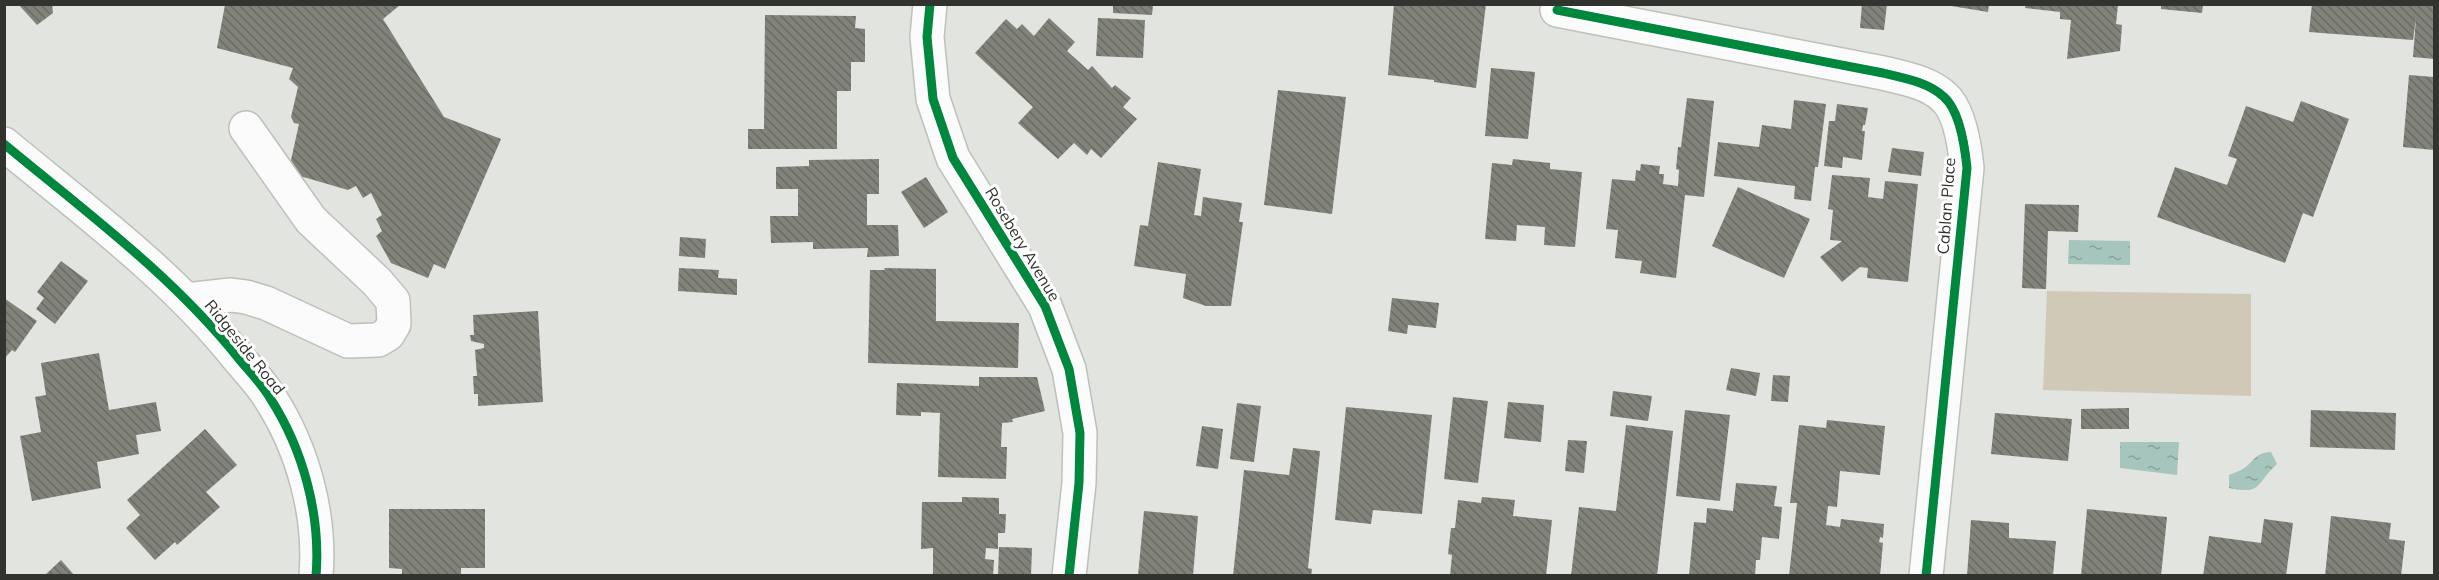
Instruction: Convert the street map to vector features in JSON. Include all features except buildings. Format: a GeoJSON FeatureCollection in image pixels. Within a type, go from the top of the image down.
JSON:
{"type":"FeatureCollection","features":[{"type":"Feature","properties":{"kind":"street","name":"Rosebery Avenue"},"geometry":{"type":"LineString","coordinates":[[930,4],[927,38],[933,99],[953,158],[1045,306],[1069,369],[1080,433],[1079,483],[1069,576]]}},
{"type":"Feature","properties":{"kind":"street","name":"Cablan Place"},"geometry":{"type":"LineString","coordinates":[[1557,10],[1883,73],[1920,83],[1945,97],[1957,119],[1965,145],[1967,168],[1926,576]]}},
{"type":"Feature","properties":{"kind":"street"},"geometry":{"type":"LineString","coordinates":[[186,300],[231,295],[246,297],[266,303],[348,341],[378,340],[388,334],[394,324],[393,301],[377,282],[311,220],[246,128]]}},
{"type":"Feature","properties":{"kind":"street","name":"Ridgeside Road"},"geometry":{"type":"LineString","coordinates":[[4,144],[147,263],[186,300],[212,325],[270,397],[297,448],[316,526],[316,576]]}},
{"type":"Feature","properties":{"kind":"shaded area"},"geometry":{"type":"Polygon","coordinates":[[[2047,291],[2251,294],[2251,396],[2043,390],[2047,291]]]}},
{"type":"Feature","properties":{"kind":"water"},"geometry":{"type":"Polygon","coordinates":[[[2069,240],[2130,241],[2130,265],[2068,264],[2069,240]]]}},
{"type":"Feature","properties":{"kind":"water"},"geometry":{"type":"Polygon","coordinates":[[[2120,442],[2179,442],[2177,475],[2120,468],[2120,442]]]}},
{"type":"Feature","properties":{"kind":"water"},"geometry":{"type":"Polygon","coordinates":[[[2271,452],[2277,464],[2258,486],[2248,490],[2229,488],[2229,475],[2243,469],[2258,456],[2271,452]]]}},
{"type":"Feature","properties":{"kind":"cycle path"},"geometry":{"type":"LineString","coordinates":[[930,4],[927,37],[933,99],[953,158],[1045,306],[1069,369],[1080,433],[1079,483],[1069,576]]}},
{"type":"Feature","properties":{"kind":"cycle path"},"geometry":{"type":"LineString","coordinates":[[1557,10],[1883,73],[1923,84],[1938,92],[1950,103],[1961,130],[1967,168],[1926,576]]}},
{"type":"Feature","properties":{"kind":"cycle path"},"geometry":{"type":"LineString","coordinates":[[4,144],[157,272],[213,329],[263,388],[292,439],[307,483],[316,530],[316,576]]}}]}
